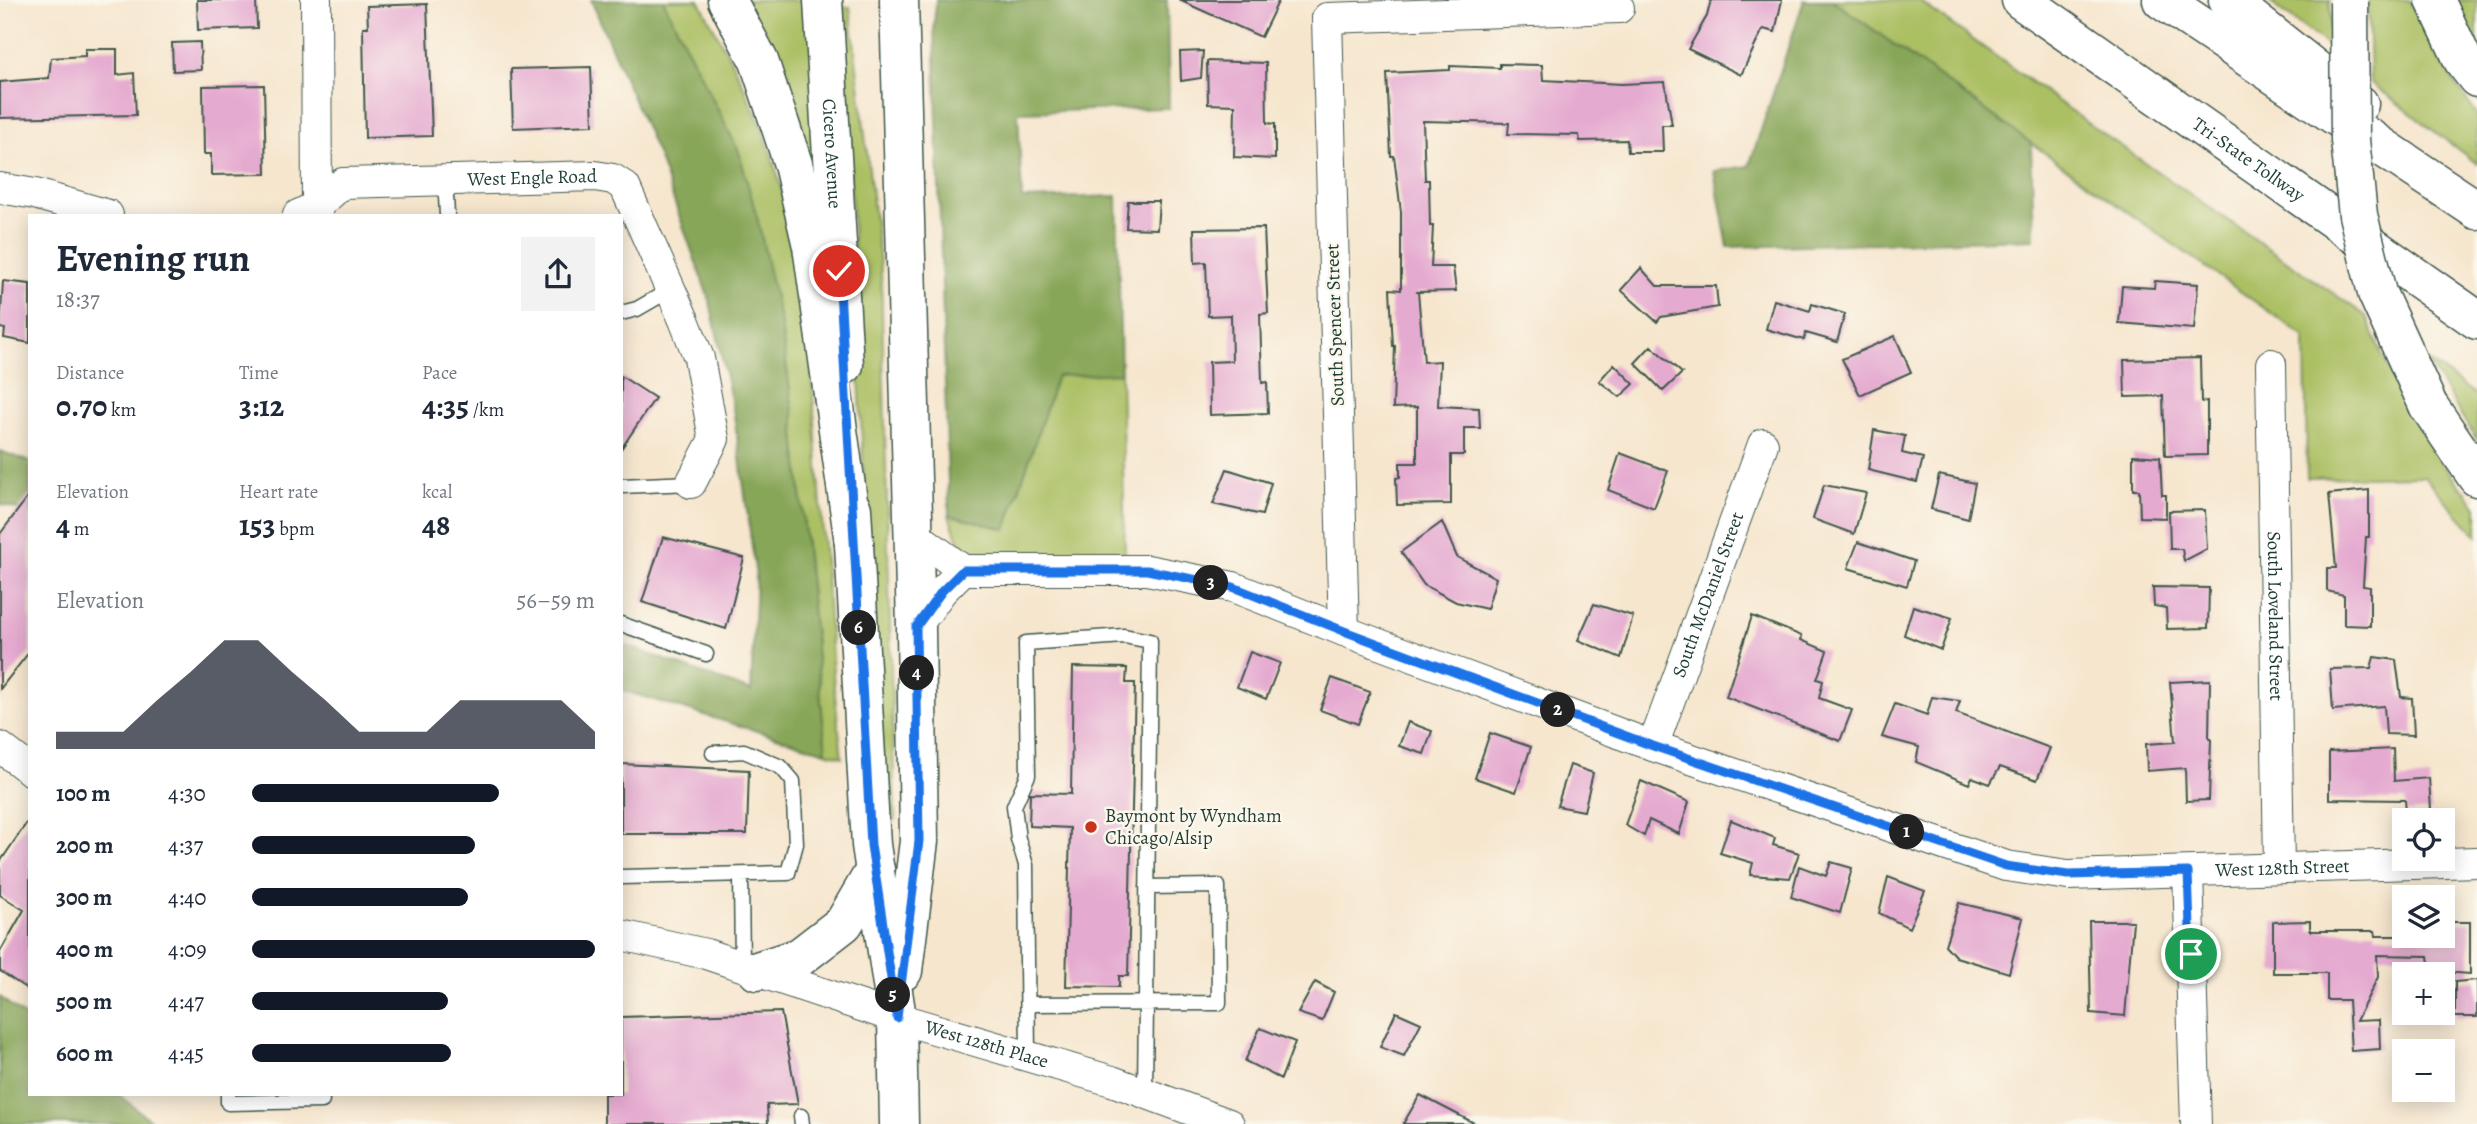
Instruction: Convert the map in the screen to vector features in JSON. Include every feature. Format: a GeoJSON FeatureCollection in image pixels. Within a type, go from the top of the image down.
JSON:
{"type":"FeatureCollection","features":[{"type":"Feature","properties":{"kind":"main road"},"geometry":{"type":"LineString","coordinates":[[727,0],[759,61],[793,164],[812,246],[854,543]]}},
{"type":"Feature","properties":{"kind":"main road","name":"Cicero Avenue"},"geometry":{"type":"LineString","coordinates":[[823,0],[870,831],[897,1018],[899,1124]]}},
{"type":"Feature","properties":{"kind":"main road","name":"Cicero Avenue"},"geometry":{"type":"LineString","coordinates":[[897,1018],[919,841],[899,0]]}},
{"type":"Feature","properties":{"kind":"main road","name":"Tri-State Tollway"},"geometry":{"type":"LineString","coordinates":[[2021,0],[2477,320]]}},
{"type":"Feature","properties":{"kind":"main road"},"geometry":{"type":"LineString","coordinates":[[2162,0],[2477,210]]}},
{"type":"Feature","properties":{"kind":"main road"},"geometry":{"type":"LineString","coordinates":[[2228,0],[2477,201]]}},
{"type":"Feature","properties":{"kind":"main road"},"geometry":{"type":"LineString","coordinates":[[2435,0],[2463,60],[2477,78]]}},
{"type":"Feature","properties":{"kind":"main road"},"geometry":{"type":"LineString","coordinates":[[2349,1],[2350,140],[2358,215],[2377,293],[2428,405],[2477,477]]}},
{"type":"Feature","properties":{"kind":"main road"},"geometry":{"type":"LineString","coordinates":[[750,968],[800,957],[844,923],[875,870]]}},
{"type":"Feature","properties":{"kind":"street"},"geometry":{"type":"LineString","coordinates":[[310,212],[316,0]]}},
{"type":"Feature","properties":{"kind":"street","name":"South Spencer Street"},"geometry":{"type":"LineString","coordinates":[[1344,631],[1327,18],[1619,8]]}},
{"type":"Feature","properties":{"kind":"street","name":"West Engle Road"},"geometry":{"type":"LineString","coordinates":[[310,212],[343,183],[445,178],[596,176],[613,179],[625,187],[699,358],[714,439],[691,483]]}},
{"type":"Feature","properties":{"kind":"street"},"geometry":{"type":"LineString","coordinates":[[0,188],[35,194],[105,214]]}},
{"type":"Feature","properties":{"kind":"street","name":"South Loveland Street"},"geometry":{"type":"LineString","coordinates":[[2271,364],[2279,868]]}},
{"type":"Feature","properties":{"kind":"street","name":"South McDaniel Street"},"geometry":{"type":"LineString","coordinates":[[1653,746],[1763,444]]}},
{"type":"Feature","properties":{"kind":"street"},"geometry":{"type":"LineString","coordinates":[[913,533],[963,570],[942,591],[916,627]]}},
{"type":"Feature","properties":{"kind":"street","name":"West 128th Street"},"geometry":{"type":"LineString","coordinates":[[963,570],[1147,570],[1233,587],[1653,746],[2006,866],[2068,875],[2477,862]]}},
{"type":"Feature","properties":{"kind":"street"},"geometry":{"type":"LineString","coordinates":[[0,747],[28,768]]}},
{"type":"Feature","properties":{"kind":"street"},"geometry":{"type":"LineString","coordinates":[[2188,872],[2196,1124]]}},
{"type":"Feature","properties":{"kind":"street","name":"West 128th Place"},"geometry":{"type":"LineString","coordinates":[[623,935],[706,954],[897,1018],[1144,1093],[1229,1124]]}},
{"type":"Feature","properties":{"kind":"lane"},"geometry":{"type":"LineString","coordinates":[[445,178],[447,214]]}},
{"type":"Feature","properties":{"kind":"lane"},"geometry":{"type":"LineString","coordinates":[[623,312],[637,309],[670,290]]}},
{"type":"Feature","properties":{"kind":"lane"},"geometry":{"type":"LineString","coordinates":[[623,486],[691,483]]}},
{"type":"Feature","properties":{"kind":"lane"},"geometry":{"type":"LineString","coordinates":[[623,625],[706,654]]}},
{"type":"Feature","properties":{"kind":"lane"},"geometry":{"type":"LineString","coordinates":[[1028,1056],[1026,865],[1018,839],[1014,806],[1028,775],[1026,643],[1124,636],[1150,640],[1144,1093]]}},
{"type":"Feature","properties":{"kind":"lane"},"geometry":{"type":"LineString","coordinates":[[623,877],[789,873],[796,844],[793,781],[781,766],[744,751],[713,753]]}},
{"type":"Feature","properties":{"kind":"lane"},"geometry":{"type":"LineString","coordinates":[[741,876],[750,968]]}},
{"type":"Feature","properties":{"kind":"lane"},"geometry":{"type":"LineString","coordinates":[[1028,1004],[1219,1003],[1218,886],[1147,887]]}},
{"type":"Feature","properties":{"kind":"lane"},"geometry":{"type":"LineString","coordinates":[[228,1096],[228,1103],[321,1101],[321,1096]]}},
{"type":"Feature","properties":{"kind":"green space"},"geometry":{"type":"Polygon","coordinates":[[[591,0],[663,0],[739,152],[780,320],[793,412],[826,752],[623,691],[623,645],[751,691],[756,577],[734,414],[710,302],[658,156],[591,0]]]}},
{"type":"Feature","properties":{"kind":"green space"},"geometry":{"type":"Polygon","coordinates":[[[663,0],[699,0],[740,78],[765,135],[780,183],[806,298],[834,687],[842,757],[826,752],[793,412],[780,320],[739,152],[663,0]]]}},
{"type":"Feature","properties":{"kind":"green space"},"geometry":{"type":"Polygon","coordinates":[[[741,0],[813,0],[820,187],[741,0]]]}},
{"type":"Feature","properties":{"kind":"green space"},"geometry":{"type":"Polygon","coordinates":[[[936,0],[1167,0],[1169,108],[1018,112],[1022,199],[1117,196],[1121,373],[1057,376],[1006,529],[949,515],[934,25],[936,0]]]}},
{"type":"Feature","properties":{"kind":"green space"},"geometry":{"type":"Polygon","coordinates":[[[1804,0],[1832,0],[2031,143],[2034,239],[1728,247],[1714,171],[1749,166],[1804,0]]]}},
{"type":"Feature","properties":{"kind":"green space"},"geometry":{"type":"Polygon","coordinates":[[[1832,0],[1918,0],[2099,131],[2366,316],[2382,355],[2419,428],[2444,466],[2477,506],[2477,536],[2424,476],[2307,478],[2305,337],[1832,0]]]}},
{"type":"Feature","properties":{"kind":"green space"},"geometry":{"type":"Polygon","coordinates":[[[2267,0],[2330,0],[2331,48],[2267,0]]]}},
{"type":"Feature","properties":{"kind":"green space"},"geometry":{"type":"Polygon","coordinates":[[[2368,0],[2409,0],[2441,62],[2477,115],[2477,164],[2370,82],[2368,0]]]}},
{"type":"Feature","properties":{"kind":"green space"},"geometry":{"type":"Polygon","coordinates":[[[2453,0],[2477,0],[2477,48],[2453,0]]]}},
{"type":"Feature","properties":{"kind":"green space"},"geometry":{"type":"Polygon","coordinates":[[[843,7],[850,7],[881,272],[895,820],[887,821],[868,578],[843,7]]]}},
{"type":"Feature","properties":{"kind":"green space"},"geometry":{"type":"Polygon","coordinates":[[[2426,359],[2477,396],[2477,440],[2426,359]]]}},
{"type":"Feature","properties":{"kind":"green space"},"geometry":{"type":"Polygon","coordinates":[[[1121,373],[1125,554],[989,558],[966,548],[958,538],[949,515],[1006,529],[1057,375],[1121,373]]]}},
{"type":"Feature","properties":{"kind":"green space"},"geometry":{"type":"Polygon","coordinates":[[[0,451],[28,461],[28,512],[0,504],[0,451]]]}},
{"type":"Feature","properties":{"kind":"green space"},"geometry":{"type":"Polygon","coordinates":[[[0,997],[28,1019],[28,1096],[120,1096],[155,1124],[0,1124],[0,997]]]}},
{"type":"Feature","properties":{"kind":"building"},"geometry":{"type":"Polygon","coordinates":[[[197,0],[256,0],[257,28],[198,30],[197,0]]]}},
{"type":"Feature","properties":{"kind":"building"},"geometry":{"type":"Polygon","coordinates":[[[1179,0],[1279,0],[1261,37],[1179,0]]]}},
{"type":"Feature","properties":{"kind":"building"},"geometry":{"type":"Polygon","coordinates":[[[1711,0],[1782,0],[1775,32],[1763,29],[1741,75],[1688,49],[1707,16],[1711,0]]]}},
{"type":"Feature","properties":{"kind":"building"},"geometry":{"type":"Polygon","coordinates":[[[427,4],[432,136],[365,138],[363,27],[368,27],[367,6],[427,4]]]}},
{"type":"Feature","properties":{"kind":"building"},"geometry":{"type":"Polygon","coordinates":[[[200,42],[201,70],[173,71],[172,43],[200,42]]]}},
{"type":"Feature","properties":{"kind":"building"},"geometry":{"type":"Polygon","coordinates":[[[85,49],[117,49],[117,75],[134,73],[136,115],[0,118],[0,82],[49,78],[51,58],[85,56],[85,49]]]}},
{"type":"Feature","properties":{"kind":"building"},"geometry":{"type":"Polygon","coordinates":[[[1203,51],[1201,78],[1181,81],[1180,52],[1203,51]]]}},
{"type":"Feature","properties":{"kind":"building"},"geometry":{"type":"Polygon","coordinates":[[[1207,61],[1266,63],[1267,123],[1275,124],[1275,159],[1234,157],[1235,105],[1208,104],[1207,61]]]}},
{"type":"Feature","properties":{"kind":"building"},"geometry":{"type":"Polygon","coordinates":[[[1500,64],[1542,65],[1543,80],[1622,84],[1665,82],[1672,125],[1662,125],[1663,152],[1628,152],[1627,140],[1580,141],[1579,135],[1508,134],[1509,123],[1423,121],[1425,180],[1429,180],[1430,226],[1433,226],[1431,267],[1453,267],[1456,291],[1416,292],[1424,362],[1440,361],[1438,406],[1479,408],[1480,428],[1464,428],[1464,455],[1451,455],[1451,504],[1397,505],[1396,478],[1400,477],[1400,463],[1417,463],[1417,407],[1393,408],[1395,346],[1390,289],[1401,290],[1401,212],[1394,156],[1391,156],[1387,73],[1450,70],[1450,66],[1500,68],[1500,64]]]}},
{"type":"Feature","properties":{"kind":"building"},"geometry":{"type":"Polygon","coordinates":[[[591,67],[593,125],[513,128],[511,69],[591,67]]]}},
{"type":"Feature","properties":{"kind":"building"},"geometry":{"type":"Polygon","coordinates":[[[264,85],[266,174],[211,175],[211,154],[204,154],[203,86],[264,85]]]}},
{"type":"Feature","properties":{"kind":"building"},"geometry":{"type":"Polygon","coordinates":[[[1128,201],[1159,201],[1157,229],[1126,228],[1128,201]]]}},
{"type":"Feature","properties":{"kind":"building"},"geometry":{"type":"Polygon","coordinates":[[[1264,228],[1268,313],[1260,314],[1262,383],[1267,382],[1268,413],[1210,415],[1209,362],[1232,361],[1231,315],[1208,316],[1206,262],[1195,263],[1194,229],[1264,228]]]}},
{"type":"Feature","properties":{"kind":"building"},"geometry":{"type":"Polygon","coordinates":[[[1641,268],[1657,286],[1716,286],[1718,307],[1661,317],[1657,322],[1621,290],[1641,268]]]}},
{"type":"Feature","properties":{"kind":"building"},"geometry":{"type":"Polygon","coordinates":[[[3,281],[28,284],[28,343],[4,338],[5,329],[0,328],[3,281]]]}},
{"type":"Feature","properties":{"kind":"building"},"geometry":{"type":"Polygon","coordinates":[[[2155,281],[2198,284],[2194,329],[2119,323],[2122,286],[2154,288],[2155,281]]]}},
{"type":"Feature","properties":{"kind":"building"},"geometry":{"type":"Polygon","coordinates":[[[1774,300],[1810,311],[1812,304],[1845,314],[1837,342],[1806,333],[1804,340],[1766,329],[1774,300]]]}},
{"type":"Feature","properties":{"kind":"building"},"geometry":{"type":"Polygon","coordinates":[[[1895,336],[1911,372],[1860,395],[1842,359],[1895,336]]]}},
{"type":"Feature","properties":{"kind":"building"},"geometry":{"type":"Polygon","coordinates":[[[1651,346],[1682,373],[1663,391],[1635,363],[1651,346]]]}},
{"type":"Feature","properties":{"kind":"building"},"geometry":{"type":"Polygon","coordinates":[[[2200,358],[2201,402],[2207,401],[2207,455],[2165,456],[2163,396],[2125,397],[2124,360],[2200,358]]]}},
{"type":"Feature","properties":{"kind":"building"},"geometry":{"type":"Polygon","coordinates":[[[1614,364],[1634,384],[1620,397],[1599,381],[1614,364]]]}},
{"type":"Feature","properties":{"kind":"building"},"geometry":{"type":"Polygon","coordinates":[[[623,377],[655,398],[623,446],[623,377]]]}},
{"type":"Feature","properties":{"kind":"building"},"geometry":{"type":"Polygon","coordinates":[[[1874,430],[1905,436],[1902,453],[1923,458],[1917,482],[1868,470],[1874,430]]]}},
{"type":"Feature","properties":{"kind":"building"},"geometry":{"type":"Polygon","coordinates":[[[1620,453],[1668,471],[1654,508],[1608,490],[1620,453]]]}},
{"type":"Feature","properties":{"kind":"building"},"geometry":{"type":"Polygon","coordinates":[[[2133,455],[2160,457],[2162,495],[2166,495],[2166,518],[2140,517],[2139,490],[2133,490],[2133,455]]]}},
{"type":"Feature","properties":{"kind":"building"},"geometry":{"type":"Polygon","coordinates":[[[1227,469],[1271,483],[1262,515],[1213,504],[1227,469]]]}},
{"type":"Feature","properties":{"kind":"building"},"geometry":{"type":"Polygon","coordinates":[[[1939,475],[1975,483],[1968,519],[1931,509],[1939,475]]]}},
{"type":"Feature","properties":{"kind":"building"},"geometry":{"type":"Polygon","coordinates":[[[1824,485],[1866,493],[1854,534],[1813,519],[1824,485]]]}},
{"type":"Feature","properties":{"kind":"building"},"geometry":{"type":"Polygon","coordinates":[[[2369,490],[2369,537],[2366,537],[2363,586],[2370,587],[2370,626],[2344,625],[2344,595],[2327,591],[2327,568],[2336,568],[2329,494],[2369,490]]]}},
{"type":"Feature","properties":{"kind":"building"},"geometry":{"type":"Polygon","coordinates":[[[28,497],[28,654],[0,689],[0,534],[28,497]]]}},
{"type":"Feature","properties":{"kind":"building"},"geometry":{"type":"Polygon","coordinates":[[[2205,510],[2207,549],[2184,561],[2182,549],[2170,549],[2169,511],[2205,510]]]}},
{"type":"Feature","properties":{"kind":"building"},"geometry":{"type":"Polygon","coordinates":[[[1442,522],[1457,557],[1496,578],[1487,609],[1456,602],[1424,585],[1401,552],[1442,522]]]}},
{"type":"Feature","properties":{"kind":"building"},"geometry":{"type":"Polygon","coordinates":[[[663,537],[744,558],[726,629],[642,602],[663,537]]]}},
{"type":"Feature","properties":{"kind":"building"},"geometry":{"type":"Polygon","coordinates":[[[1858,542],[1914,561],[1907,586],[1848,568],[1858,542]]]}},
{"type":"Feature","properties":{"kind":"building"},"geometry":{"type":"Polygon","coordinates":[[[2153,587],[2209,588],[2208,628],[2167,629],[2166,608],[2154,606],[2153,587]]]}},
{"type":"Feature","properties":{"kind":"building"},"geometry":{"type":"Polygon","coordinates":[[[1594,604],[1633,616],[1621,658],[1578,640],[1594,604]]]}},
{"type":"Feature","properties":{"kind":"building"},"geometry":{"type":"Polygon","coordinates":[[[1913,606],[1952,618],[1941,650],[1904,635],[1913,606]]]}},
{"type":"Feature","properties":{"kind":"building"},"geometry":{"type":"Polygon","coordinates":[[[1752,616],[1802,636],[1801,640],[1827,651],[1817,679],[1823,681],[1819,698],[1852,710],[1840,741],[1726,697],[1752,616]]]}},
{"type":"Feature","properties":{"kind":"building"},"geometry":{"type":"Polygon","coordinates":[[[1250,652],[1280,663],[1266,699],[1237,687],[1250,652]]]}},
{"type":"Feature","properties":{"kind":"building"},"geometry":{"type":"Polygon","coordinates":[[[2374,657],[2396,660],[2401,697],[2412,698],[2414,735],[2386,734],[2384,706],[2333,710],[2330,669],[2371,668],[2374,657]]]}},
{"type":"Feature","properties":{"kind":"building","name":"Baymont by Wyndham Chicago/Alsip"},"geometry":{"type":"Polygon","coordinates":[[[1073,667],[1127,668],[1126,683],[1135,683],[1128,976],[1119,976],[1119,987],[1066,986],[1070,828],[1029,826],[1030,793],[1071,794],[1073,667]]]}},
{"type":"Feature","properties":{"kind":"building"},"geometry":{"type":"Polygon","coordinates":[[[1332,678],[1370,692],[1358,724],[1320,710],[1332,678]]]}},
{"type":"Feature","properties":{"kind":"building"},"geometry":{"type":"Polygon","coordinates":[[[2210,680],[2209,800],[2186,801],[2185,768],[2147,771],[2146,744],[2175,742],[2170,682],[2210,680]]]}},
{"type":"Feature","properties":{"kind":"building"},"geometry":{"type":"Polygon","coordinates":[[[1932,697],[1960,701],[1956,713],[2050,748],[2037,780],[2000,767],[1990,784],[1972,777],[1969,784],[1916,762],[1919,747],[1882,737],[1895,704],[1927,715],[1932,697]]]}},
{"type":"Feature","properties":{"kind":"building"},"geometry":{"type":"Polygon","coordinates":[[[1408,722],[1432,731],[1424,754],[1399,746],[1408,722]]]}},
{"type":"Feature","properties":{"kind":"building"},"geometry":{"type":"Polygon","coordinates":[[[1490,733],[1531,747],[1516,792],[1475,778],[1490,733]]]}},
{"type":"Feature","properties":{"kind":"building"},"geometry":{"type":"Polygon","coordinates":[[[2393,749],[2394,781],[2429,778],[2431,808],[2406,808],[2405,800],[2329,799],[2329,752],[2393,749]]]}},
{"type":"Feature","properties":{"kind":"building"},"geometry":{"type":"Polygon","coordinates":[[[623,764],[749,770],[747,834],[623,834],[623,764]]]}},
{"type":"Feature","properties":{"kind":"building"},"geometry":{"type":"Polygon","coordinates":[[[1570,765],[1593,773],[1584,811],[1557,806],[1570,765]]]}},
{"type":"Feature","properties":{"kind":"building"},"geometry":{"type":"Polygon","coordinates":[[[1641,781],[1689,802],[1679,834],[1649,820],[1644,836],[1625,825],[1641,781]]]}},
{"type":"Feature","properties":{"kind":"building"},"geometry":{"type":"Polygon","coordinates":[[[1731,820],[1775,838],[1773,845],[1799,853],[1790,878],[1750,875],[1753,863],[1720,853],[1731,820]]]}},
{"type":"Feature","properties":{"kind":"building"},"geometry":{"type":"Polygon","coordinates":[[[28,821],[28,990],[0,971],[0,952],[24,910],[0,895],[0,862],[28,821]]]}},
{"type":"Feature","properties":{"kind":"building"},"geometry":{"type":"Polygon","coordinates":[[[1831,862],[1852,868],[1840,913],[1791,897],[1799,866],[1826,876],[1831,862]]]}},
{"type":"Feature","properties":{"kind":"building"},"geometry":{"type":"Polygon","coordinates":[[[1888,877],[1925,891],[1909,928],[1879,913],[1888,877]]]}},
{"type":"Feature","properties":{"kind":"building"},"geometry":{"type":"Polygon","coordinates":[[[1959,903],[2023,918],[2009,973],[1956,957],[1945,945],[1959,903]]]}},
{"type":"Feature","properties":{"kind":"building"},"geometry":{"type":"Polygon","coordinates":[[[2089,921],[2133,921],[2125,1016],[2091,1013],[2089,921]]]}},
{"type":"Feature","properties":{"kind":"building"},"geometry":{"type":"Polygon","coordinates":[[[2310,921],[2310,931],[2375,931],[2376,936],[2392,936],[2392,948],[2455,948],[2455,922],[2470,922],[2470,974],[2455,973],[2455,962],[2429,962],[2428,956],[2377,955],[2378,977],[2356,1021],[2379,1020],[2380,1049],[2351,1051],[2348,1000],[2327,1000],[2327,973],[2273,973],[2273,922],[2310,921]]]}},
{"type":"Feature","properties":{"kind":"building"},"geometry":{"type":"Polygon","coordinates":[[[2477,980],[2477,1017],[2455,1017],[2455,982],[2477,980]]]}},
{"type":"Feature","properties":{"kind":"building"},"geometry":{"type":"Polygon","coordinates":[[[1315,982],[1334,992],[1322,1021],[1298,1013],[1315,982]]]}},
{"type":"Feature","properties":{"kind":"building"},"geometry":{"type":"Polygon","coordinates":[[[781,1012],[798,1104],[767,1105],[768,1124],[604,1124],[604,1096],[623,1096],[623,1017],[781,1012]]]}},
{"type":"Feature","properties":{"kind":"building"},"geometry":{"type":"Polygon","coordinates":[[[1396,1012],[1421,1023],[1404,1056],[1380,1047],[1396,1012]]]}},
{"type":"Feature","properties":{"kind":"building"},"geometry":{"type":"Polygon","coordinates":[[[1260,1028],[1295,1042],[1281,1079],[1245,1061],[1260,1028]]]}},
{"type":"Feature","properties":{"kind":"building"},"geometry":{"type":"Polygon","coordinates":[[[1420,1095],[1476,1124],[1403,1124],[1420,1095]]]}},
{"type":"Feature","properties":{"kind":"place","name":"Baymont by Wyndham Chicago/Alsip"},"geometry":{"type":"Point","coordinates":[1091,827]}},
{"type":"Feature","properties":{"kind":"route"},"geometry":{"type":"LineString","coordinates":[[839,271],[871,845],[897,1018],[919,841],[916,627],[942,591],[963,570],[1147,570],[1233,587],[1653,746],[2006,866],[2068,875],[2188,872],[2191,954]]}}]}
